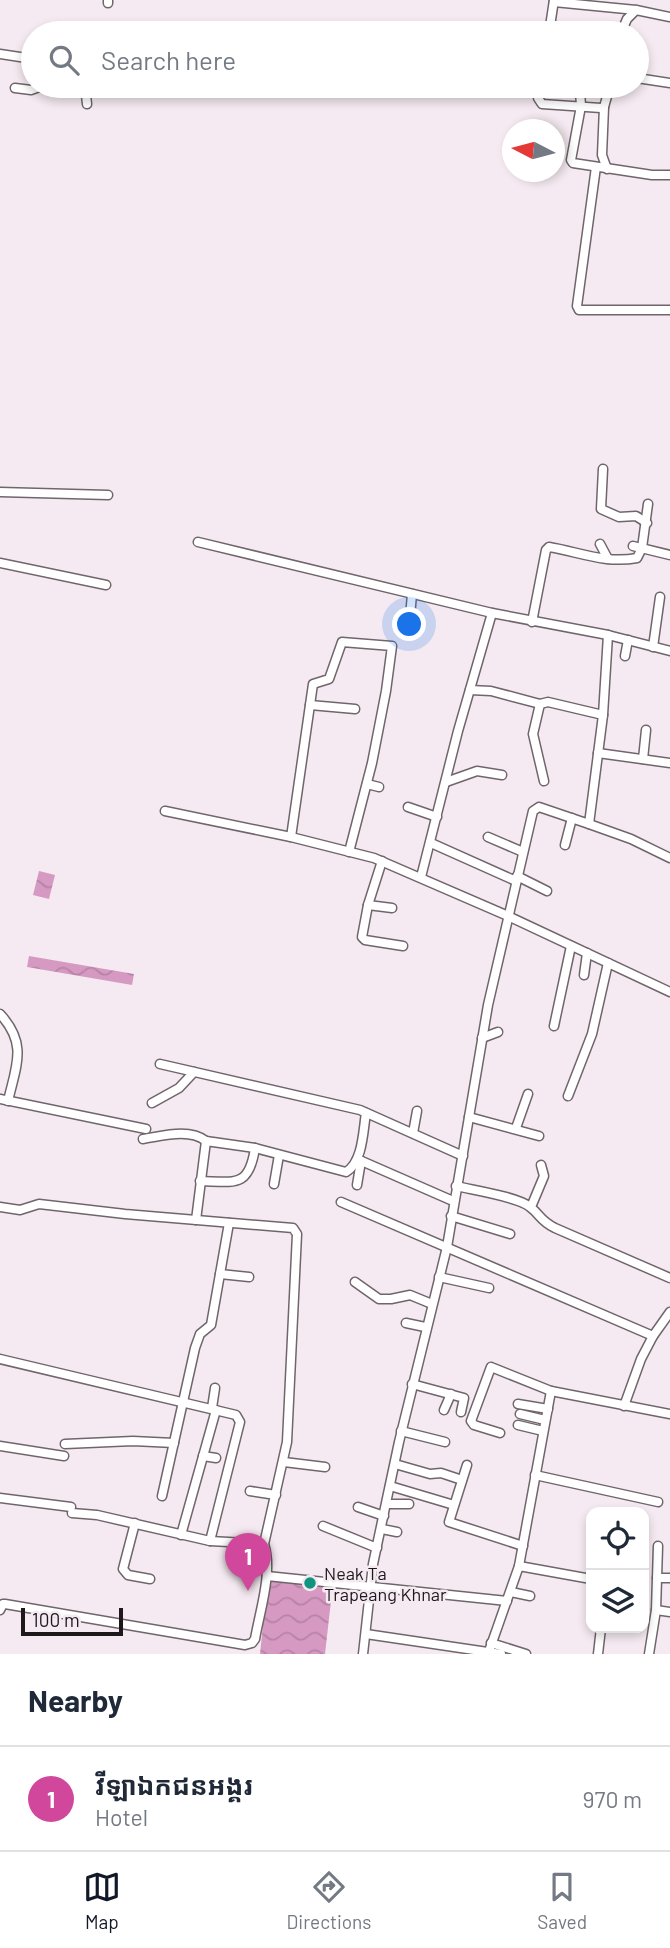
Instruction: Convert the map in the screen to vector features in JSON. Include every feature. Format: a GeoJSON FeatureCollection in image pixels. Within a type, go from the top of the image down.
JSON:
{"type":"FeatureCollection","features":[{"type":"Feature","properties":{"kind":"street"},"geometry":{"type":"LineString","coordinates":[[551,21],[554,1],[636,10],[670,17]]}},
{"type":"Feature","properties":{"kind":"street"},"geometry":{"type":"LineString","coordinates":[[626,21],[636,10]]}},
{"type":"Feature","properties":{"kind":"street"},"geometry":{"type":"LineString","coordinates":[[0,54],[21,57]]}},
{"type":"Feature","properties":{"kind":"street"},"geometry":{"type":"LineString","coordinates":[[649,80],[670,83]]}},
{"type":"Feature","properties":{"kind":"street"},"geometry":{"type":"LineString","coordinates":[[15,88],[21,89]]}},
{"type":"Feature","properties":{"kind":"street"},"geometry":{"type":"LineString","coordinates":[[86,98],[87,104]]}},
{"type":"Feature","properties":{"kind":"street"},"geometry":{"type":"LineString","coordinates":[[538,98],[542,104],[604,107]]}},
{"type":"Feature","properties":{"kind":"street"},"geometry":{"type":"LineString","coordinates":[[580,98],[571,160],[577,164],[607,169],[670,175]]}},
{"type":"Feature","properties":{"kind":"street"},"geometry":{"type":"LineString","coordinates":[[607,98],[602,155],[607,169]]}},
{"type":"Feature","properties":{"kind":"street"},"geometry":{"type":"LineString","coordinates":[[596,167],[577,306],[579,310],[670,310]]}},
{"type":"Feature","properties":{"kind":"street"},"geometry":{"type":"LineString","coordinates":[[603,470],[601,509],[619,517],[636,516],[647,523]]}},
{"type":"Feature","properties":{"kind":"street"},"geometry":{"type":"LineString","coordinates":[[0,492],[107,495]]}},
{"type":"Feature","properties":{"kind":"street"},"geometry":{"type":"LineString","coordinates":[[532,622],[545,550],[549,547],[595,558],[637,558],[637,547],[647,523],[648,504]]}},
{"type":"Feature","properties":{"kind":"street"},"geometry":{"type":"LineString","coordinates":[[198,542],[492,614],[608,635],[670,651]]}},
{"type":"Feature","properties":{"kind":"street"},"geometry":{"type":"LineString","coordinates":[[600,544],[608,559]]}},
{"type":"Feature","properties":{"kind":"street"},"geometry":{"type":"LineString","coordinates":[[637,547],[670,555]]}},
{"type":"Feature","properties":{"kind":"street"},"geometry":{"type":"LineString","coordinates":[[0,563],[106,585]]}},
{"type":"Feature","properties":{"kind":"street"},"geometry":{"type":"LineString","coordinates":[[410,617],[412,594]]}},
{"type":"Feature","properties":{"kind":"street"},"geometry":{"type":"LineString","coordinates":[[653,646],[660,597]]}},
{"type":"Feature","properties":{"kind":"street"},"geometry":{"type":"LineString","coordinates":[[421,877],[492,614]]}},
{"type":"Feature","properties":{"kind":"street"},"geometry":{"type":"LineString","coordinates":[[589,824],[603,715],[608,635]]}},
{"type":"Feature","properties":{"kind":"street"},"geometry":{"type":"LineString","coordinates":[[625,656],[628,640]]}},
{"type":"Feature","properties":{"kind":"street"},"geometry":{"type":"LineString","coordinates":[[291,837],[313,684],[329,679],[341,642],[394,648],[367,784],[349,852]]}},
{"type":"Feature","properties":{"kind":"street"},"geometry":{"type":"LineString","coordinates":[[470,690],[491,691],[540,704],[548,702],[603,715]]}},
{"type":"Feature","properties":{"kind":"street"},"geometry":{"type":"LineString","coordinates":[[540,704],[533,734],[544,781]]}},
{"type":"Feature","properties":{"kind":"street"},"geometry":{"type":"LineString","coordinates":[[310,705],[355,709]]}},
{"type":"Feature","properties":{"kind":"street"},"geometry":{"type":"LineString","coordinates":[[643,758],[646,730]]}},
{"type":"Feature","properties":{"kind":"street"},"geometry":{"type":"LineString","coordinates":[[530,757],[535,744]]}},
{"type":"Feature","properties":{"kind":"street"},"geometry":{"type":"LineString","coordinates":[[598,752],[670,763]]}},
{"type":"Feature","properties":{"kind":"street"},"geometry":{"type":"LineString","coordinates":[[446,782],[477,771],[502,775]]}},
{"type":"Feature","properties":{"kind":"street"},"geometry":{"type":"LineString","coordinates":[[367,784],[379,787]]}},
{"type":"Feature","properties":{"kind":"street"},"geometry":{"type":"LineString","coordinates":[[408,807],[437,817]]}},
{"type":"Feature","properties":{"kind":"street"},"geometry":{"type":"LineString","coordinates":[[363,1654],[377,1548],[425,1327],[447,1247],[482,1038],[535,808],[539,807],[631,839],[670,858]]}},
{"type":"Feature","properties":{"kind":"street"},"geometry":{"type":"LineString","coordinates":[[165,811],[291,837],[382,861],[508,916],[670,992]]}},
{"type":"Feature","properties":{"kind":"street"},"geometry":{"type":"LineString","coordinates":[[565,845],[572,818]]}},
{"type":"Feature","properties":{"kind":"street"},"geometry":{"type":"LineString","coordinates":[[488,837],[523,852]]}},
{"type":"Feature","properties":{"kind":"street"},"geometry":{"type":"LineString","coordinates":[[430,844],[547,891]]}},
{"type":"Feature","properties":{"kind":"street"},"geometry":{"type":"LineString","coordinates":[[382,861],[368,905],[362,937],[365,940],[403,946]]}},
{"type":"Feature","properties":{"kind":"street"},"geometry":{"type":"LineString","coordinates":[[368,905],[392,908]]}},
{"type":"Feature","properties":{"kind":"street"},"geometry":{"type":"LineString","coordinates":[[554,1026],[571,946]]}},
{"type":"Feature","properties":{"kind":"street"},"geometry":{"type":"LineString","coordinates":[[584,975],[587,953]]}},
{"type":"Feature","properties":{"kind":"street"},"geometry":{"type":"LineString","coordinates":[[568,1096],[592,1034],[608,963]]}},
{"type":"Feature","properties":{"kind":"street"},"geometry":{"type":"LineString","coordinates":[[0,1014],[11,1029],[19,1048],[4,1100],[146,1129]]}},
{"type":"Feature","properties":{"kind":"street"},"geometry":{"type":"LineString","coordinates":[[482,1038],[498,1032]]}},
{"type":"Feature","properties":{"kind":"street"},"geometry":{"type":"LineString","coordinates":[[160,1064],[341,1105],[366,1113],[463,1156]]}},
{"type":"Feature","properties":{"kind":"street"},"geometry":{"type":"LineString","coordinates":[[152,1103],[179,1088],[194,1072]]}},
{"type":"Feature","properties":{"kind":"street"},"geometry":{"type":"LineString","coordinates":[[516,1128],[528,1094]]}},
{"type":"Feature","properties":{"kind":"street"},"geometry":{"type":"LineString","coordinates":[[413,1133],[416,1111]]}},
{"type":"Feature","properties":{"kind":"street"},"geometry":{"type":"LineString","coordinates":[[357,1185],[366,1113]]}},
{"type":"Feature","properties":{"kind":"street"},"geometry":{"type":"LineString","coordinates":[[469,1117],[539,1136]]}},
{"type":"Feature","properties":{"kind":"street"},"geometry":{"type":"LineString","coordinates":[[144,1139],[180,1134],[195,1135],[206,1141],[255,1148],[346,1172],[359,1160]]}},
{"type":"Feature","properties":{"kind":"street"},"geometry":{"type":"LineString","coordinates":[[196,1220],[206,1141]]}},
{"type":"Feature","properties":{"kind":"street"},"geometry":{"type":"LineString","coordinates":[[200,1181],[231,1182],[247,1176],[255,1148]]}},
{"type":"Feature","properties":{"kind":"street"},"geometry":{"type":"LineString","coordinates":[[274,1185],[279,1155]]}},
{"type":"Feature","properties":{"kind":"street"},"geometry":{"type":"LineString","coordinates":[[359,1160],[453,1201]]}},
{"type":"Feature","properties":{"kind":"street"},"geometry":{"type":"LineString","coordinates":[[531,1207],[544,1176],[541,1165]]}},
{"type":"Feature","properties":{"kind":"street"},"geometry":{"type":"LineString","coordinates":[[456,1186],[521,1202],[531,1207],[539,1219],[555,1228],[670,1278]]}},
{"type":"Feature","properties":{"kind":"street"},"geometry":{"type":"LineString","coordinates":[[341,1202],[653,1336]]}},
{"type":"Feature","properties":{"kind":"street"},"geometry":{"type":"LineString","coordinates":[[0,1207],[20,1210],[40,1204],[293,1228],[298,1234],[288,1380],[289,1421],[284,1462],[264,1544],[269,1558],[267,1576],[252,1643],[245,1645],[5,1604],[0,1610]]}},
{"type":"Feature","properties":{"kind":"street"},"geometry":{"type":"LineString","coordinates":[[451,1216],[510,1234]]}},
{"type":"Feature","properties":{"kind":"street"},"geometry":{"type":"LineString","coordinates":[[162,1496],[200,1334],[211,1325],[229,1223]]}},
{"type":"Feature","properties":{"kind":"street"},"geometry":{"type":"LineString","coordinates":[[220,1274],[249,1277]]}},
{"type":"Feature","properties":{"kind":"street"},"geometry":{"type":"LineString","coordinates":[[439,1278],[489,1288]]}},
{"type":"Feature","properties":{"kind":"street"},"geometry":{"type":"LineString","coordinates":[[355,1282],[379,1299],[410,1295],[432,1304]]}},
{"type":"Feature","properties":{"kind":"street"},"geometry":{"type":"LineString","coordinates":[[624,1406],[641,1359],[670,1311]]}},
{"type":"Feature","properties":{"kind":"street"},"geometry":{"type":"LineString","coordinates":[[406,1323],[425,1327]]}},
{"type":"Feature","properties":{"kind":"street"},"geometry":{"type":"LineString","coordinates":[[0,1359],[236,1415],[240,1422],[210,1541]]}},
{"type":"Feature","properties":{"kind":"street"},"geometry":{"type":"LineString","coordinates":[[500,1433],[474,1425],[471,1421],[491,1367],[551,1391],[670,1414]]}},
{"type":"Feature","properties":{"kind":"street"},"geometry":{"type":"LineString","coordinates":[[412,1384],[464,1398],[461,1412]]}},
{"type":"Feature","properties":{"kind":"street"},"geometry":{"type":"LineString","coordinates":[[181,1535],[214,1409],[215,1388]]}},
{"type":"Feature","properties":{"kind":"street"},"geometry":{"type":"LineString","coordinates":[[489,1649],[519,1566],[551,1391]]}},
{"type":"Feature","properties":{"kind":"street"},"geometry":{"type":"LineString","coordinates":[[444,1410],[451,1394]]}},
{"type":"Feature","properties":{"kind":"street"},"geometry":{"type":"LineString","coordinates":[[545,1420],[519,1409],[548,1409]]}},
{"type":"Feature","properties":{"kind":"street"},"geometry":{"type":"LineString","coordinates":[[518,1425],[543,1432]]}},
{"type":"Feature","properties":{"kind":"street"},"geometry":{"type":"LineString","coordinates":[[401,1431],[445,1442]]}},
{"type":"Feature","properties":{"kind":"street"},"geometry":{"type":"LineString","coordinates":[[65,1444],[133,1441],[174,1443]]}},
{"type":"Feature","properties":{"kind":"street"},"geometry":{"type":"LineString","coordinates":[[0,1446],[64,1456]]}},
{"type":"Feature","properties":{"kind":"street"},"geometry":{"type":"LineString","coordinates":[[203,1456],[216,1458]]}},
{"type":"Feature","properties":{"kind":"street"},"geometry":{"type":"LineString","coordinates":[[284,1462],[325,1467]]}},
{"type":"Feature","properties":{"kind":"street"},"geometry":{"type":"LineString","coordinates":[[395,1464],[461,1480]]}},
{"type":"Feature","properties":{"kind":"street"},"geometry":{"type":"LineString","coordinates":[[467,1465],[450,1523],[523,1546]]}},
{"type":"Feature","properties":{"kind":"street"},"geometry":{"type":"LineString","coordinates":[[536,1475],[658,1502]]}},
{"type":"Feature","properties":{"kind":"street"},"geometry":{"type":"LineString","coordinates":[[390,1486],[454,1505]]}},
{"type":"Feature","properties":{"kind":"street"},"geometry":{"type":"LineString","coordinates":[[250,1491],[276,1495]]}},
{"type":"Feature","properties":{"kind":"street"},"geometry":{"type":"LineString","coordinates":[[0,1499],[97,1515],[210,1541],[264,1544]]}},
{"type":"Feature","properties":{"kind":"street"},"geometry":{"type":"LineString","coordinates":[[387,1504],[409,1504]]}},
{"type":"Feature","properties":{"kind":"street"},"geometry":{"type":"LineString","coordinates":[[358,1507],[384,1516]]}},
{"type":"Feature","properties":{"kind":"street"},"geometry":{"type":"LineString","coordinates":[[135,1523],[123,1569],[128,1575],[150,1579]]}},
{"type":"Feature","properties":{"kind":"street"},"geometry":{"type":"LineString","coordinates":[[323,1526],[377,1548]]}},
{"type":"Feature","properties":{"kind":"street"},"geometry":{"type":"LineString","coordinates":[[382,1529],[397,1532]]}},
{"type":"Feature","properties":{"kind":"street"},"geometry":{"type":"LineString","coordinates":[[649,1654],[656,1610],[658,1546]]}},
{"type":"Feature","properties":{"kind":"street"},"geometry":{"type":"LineString","coordinates":[[519,1566],[586,1578]]}},
{"type":"Feature","properties":{"kind":"street"},"geometry":{"type":"LineString","coordinates":[[267,1576],[371,1587],[530,1596]]}},
{"type":"Feature","properties":{"kind":"street"},"geometry":{"type":"LineString","coordinates":[[657,1578],[670,1577]]}},
{"type":"Feature","properties":{"kind":"street"},"geometry":{"type":"LineString","coordinates":[[656,1610],[670,1612]]}},
{"type":"Feature","properties":{"kind":"street"},"geometry":{"type":"LineString","coordinates":[[598,1654],[600,1633]]}},
{"type":"Feature","properties":{"kind":"street"},"geometry":{"type":"LineString","coordinates":[[366,1634],[526,1654]]}},
{"type":"Feature","properties":{"kind":"street"},"geometry":{"type":"LineString","coordinates":[[489,1649],[501,1654]]}},
{"type":"Feature","properties":{"kind":"water"},"geometry":{"type":"Polygon","coordinates":[[[39,871],[55,875],[49,899],[33,895],[39,871]]]}},
{"type":"Feature","properties":{"kind":"water"},"geometry":{"type":"Polygon","coordinates":[[[29,956],[134,974],[132,985],[27,967],[29,956]]]}},
{"type":"Feature","properties":{"kind":"water"},"geometry":{"type":"Polygon","coordinates":[[[268,1577],[333,1583],[325,1654],[260,1654],[268,1577]]]}},
{"type":"Feature","properties":{"kind":"place","name":"Neak Ta Trapeang Khnar"},"geometry":{"type":"Point","coordinates":[310,1583]}},
{"type":"Feature","properties":{"kind":"place","name":"វីឡាឯកជនអង្គរ"},"geometry":{"type":"Point","coordinates":[248,1591]}}]}
